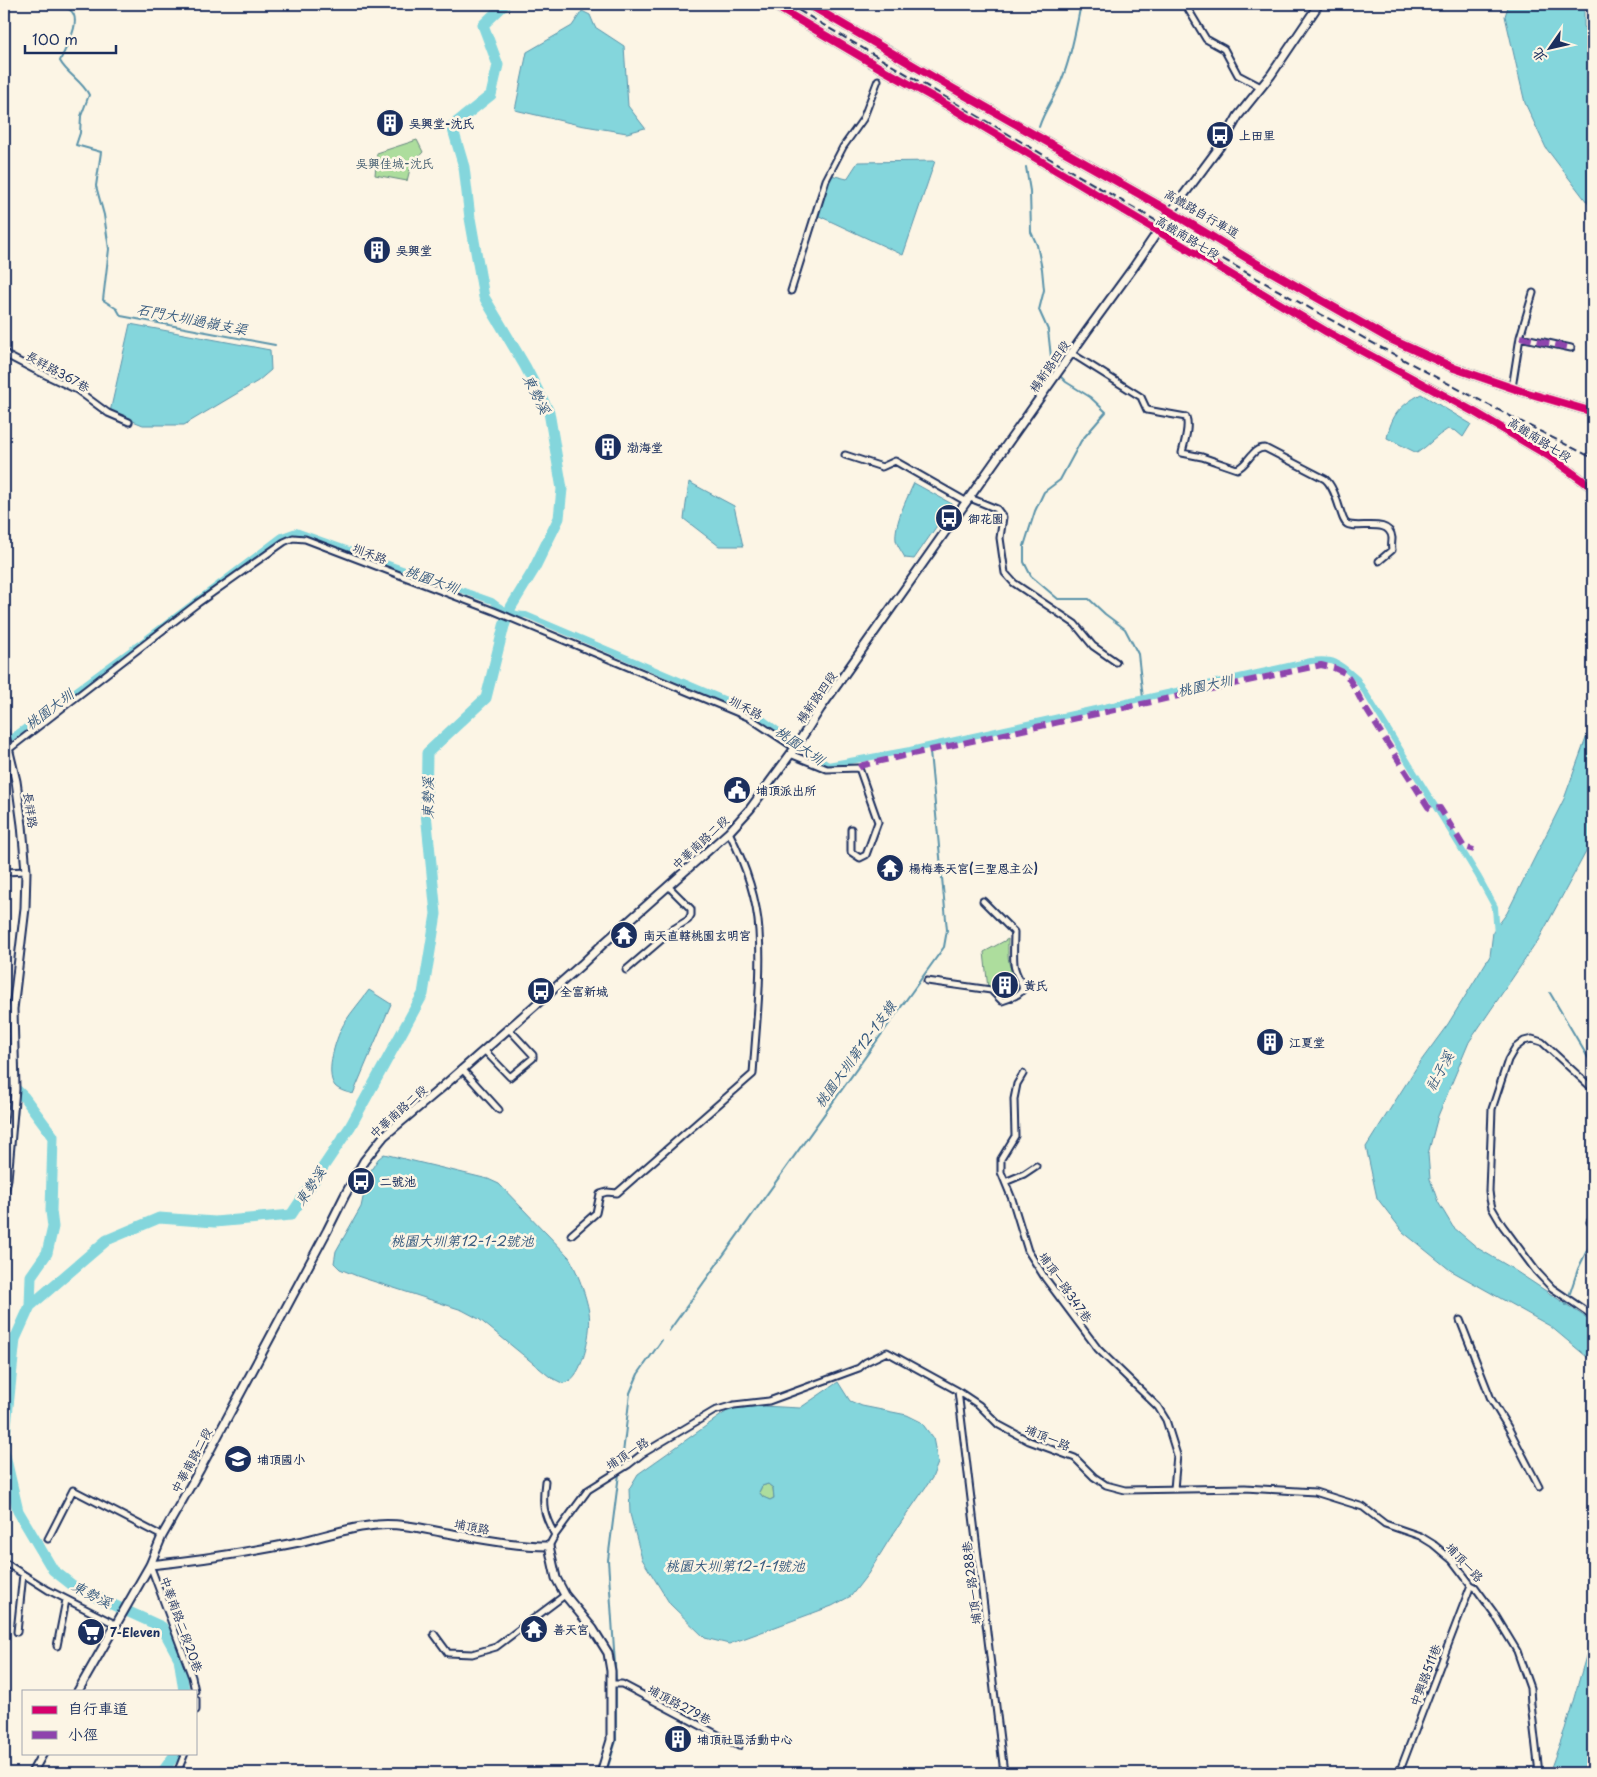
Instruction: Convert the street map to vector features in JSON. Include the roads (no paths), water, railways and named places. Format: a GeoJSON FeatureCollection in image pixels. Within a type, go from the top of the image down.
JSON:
{"type":"FeatureCollection","features":[{"type":"Feature","properties":{"kind":"main road","name":"高鐵南路七段"},"geometry":{"type":"LineString","coordinates":[[772,4],[947,105],[1327,332],[1476,413],[1549,456],[1593,488]]}},
{"type":"Feature","properties":{"kind":"main road","name":"高鐵南路七段"},"geometry":{"type":"LineString","coordinates":[[808,4],[1388,338],[1454,368],[1512,388],[1593,412]]}},
{"type":"Feature","properties":{"kind":"main road","name":"楊新路四段"},"geometry":{"type":"LineString","coordinates":[[795,748],[820,709],[1171,212],[1224,141],[1238,116],[1261,87],[1319,4]]}},
{"type":"Feature","properties":{"kind":"main road","name":"長祥路"},"geometry":{"type":"LineString","coordinates":[[4,1192],[7,1179],[14,1093],[13,1009],[25,908],[26,871],[22,824],[6,743]]}},
{"type":"Feature","properties":{"kind":"main road","name":"中華南路二段"},"geometry":{"type":"LineString","coordinates":[[79,1690],[150,1565],[162,1536],[200,1469],[364,1161],[384,1136],[484,1050],[729,832],[750,809],[795,748]]}},
{"type":"Feature","properties":{"kind":"main road","name":"埔頂路"},"geometry":{"type":"LineString","coordinates":[[150,1565],[231,1555],[315,1538],[339,1530],[378,1525],[429,1530],[521,1546],[549,1546]]}},
{"type":"Feature","properties":{"kind":"main road"},"geometry":{"type":"LineString","coordinates":[[549,1546],[556,1578],[564,1595],[593,1629],[608,1653],[611,1684],[612,1740],[601,1773]]}},
{"type":"Feature","properties":{"kind":"main road"},"geometry":{"type":"LineString","coordinates":[[32,1773],[42,1754]]}},
{"type":"Feature","properties":{"kind":"street"},"geometry":{"type":"LineString","coordinates":[[1185,4],[1206,39],[1224,49],[1238,74],[1261,87]]}},
{"type":"Feature","properties":{"kind":"street"},"geometry":{"type":"LineString","coordinates":[[791,291],[826,180],[843,147],[863,119],[878,80]]}},
{"type":"Feature","properties":{"kind":"street"},"geometry":{"type":"LineString","coordinates":[[1512,388],[1520,337],[1533,293]]}},
{"type":"Feature","properties":{"kind":"street"},"geometry":{"type":"LineString","coordinates":[[1520,337],[1571,348]]}},
{"type":"Feature","properties":{"kind":"street","name":"長祥路367巷"},"geometry":{"type":"LineString","coordinates":[[4,351],[8,356],[77,390],[108,414],[129,422]]}},
{"type":"Feature","properties":{"kind":"street"},"geometry":{"type":"LineString","coordinates":[[1071,353],[1141,397],[1147,410],[1186,417],[1188,420],[1182,453],[1238,468],[1242,467],[1256,450],[1265,448],[1325,479],[1338,498],[1343,520],[1346,523],[1349,525],[1383,527],[1388,531],[1392,538],[1392,550],[1378,561]]}},
{"type":"Feature","properties":{"kind":"street"},"geometry":{"type":"LineString","coordinates":[[845,455],[882,467],[894,461],[969,500],[998,509],[1003,516],[1000,538],[1005,573],[1014,583],[1075,624],[1093,646],[1116,662]]}},
{"type":"Feature","properties":{"kind":"street","name":"圳禾路"},"geometry":{"type":"LineString","coordinates":[[6,743],[284,542],[293,538],[305,539],[498,613],[748,717],[827,769],[859,768],[878,822],[866,855],[860,858],[851,852],[851,829]]}},
{"type":"Feature","properties":{"kind":"street"},"geometry":{"type":"LineString","coordinates":[[572,1235],[596,1213],[600,1194],[607,1192],[617,1193],[753,1074],[760,960],[759,930],[755,904],[729,832]]}},
{"type":"Feature","properties":{"kind":"street"},"geometry":{"type":"LineString","coordinates":[[4,872],[26,871]]}},
{"type":"Feature","properties":{"kind":"street"},"geometry":{"type":"LineString","coordinates":[[626,970],[675,928],[688,920],[691,915],[691,910],[668,886]]}},
{"type":"Feature","properties":{"kind":"street"},"geometry":{"type":"LineString","coordinates":[[927,981],[991,990],[1002,1001],[1020,994],[1022,982],[1014,966],[1014,932],[983,901]]}},
{"type":"Feature","properties":{"kind":"street"},"geometry":{"type":"LineString","coordinates":[[484,1050],[510,1077],[533,1058],[533,1055],[508,1028]]}},
{"type":"Feature","properties":{"kind":"street"},"geometry":{"type":"LineString","coordinates":[[1593,1089],[1542,1042],[1532,1039],[1524,1041],[1516,1048],[1508,1060],[1492,1109],[1488,1191],[1492,1208],[1502,1226],[1536,1271],[1552,1288],[1593,1316]]}},
{"type":"Feature","properties":{"kind":"street"},"geometry":{"type":"LineString","coordinates":[[462,1069],[499,1110]]}},
{"type":"Feature","properties":{"kind":"street","name":"埔頂一路347巷"},"geometry":{"type":"LineString","coordinates":[[1022,1074],[1017,1084],[1014,1100],[1014,1136],[1001,1159],[1001,1172],[1028,1251],[1045,1278],[1098,1349],[1158,1407],[1166,1420],[1177,1455],[1174,1489]]}},
{"type":"Feature","properties":{"kind":"street"},"geometry":{"type":"LineString","coordinates":[[4,1125],[11,1129]]}},
{"type":"Feature","properties":{"kind":"street"},"geometry":{"type":"LineString","coordinates":[[1005,1182],[1024,1174],[1036,1166]]}},
{"type":"Feature","properties":{"kind":"street"},"geometry":{"type":"LineString","coordinates":[[1460,1320],[1491,1399],[1539,1487]]}},
{"type":"Feature","properties":{"kind":"street","name":"埔頂一路"},"geometry":{"type":"LineString","coordinates":[[549,1546],[588,1490],[642,1454],[714,1411],[734,1405],[769,1401],[859,1368],[866,1362],[887,1352],[958,1391],[979,1405],[999,1424],[1029,1441],[1075,1458],[1094,1477],[1106,1485],[1125,1490],[1245,1488],[1315,1492],[1363,1507],[1385,1524],[1420,1536],[1433,1544],[1452,1560],[1471,1585],[1475,1587],[1517,1650],[1530,1688],[1539,1773]]}},
{"type":"Feature","properties":{"kind":"street","name":"埔頂一路288巷"},"geometry":{"type":"LineString","coordinates":[[958,1391],[1004,1773]]}},
{"type":"Feature","properties":{"kind":"street"},"geometry":{"type":"LineString","coordinates":[[544,1481],[542,1502],[555,1535]]}},
{"type":"Feature","properties":{"kind":"street"},"geometry":{"type":"LineString","coordinates":[[48,1539],[73,1490],[162,1536]]}},
{"type":"Feature","properties":{"kind":"street"},"geometry":{"type":"LineString","coordinates":[[4,1562],[66,1600],[118,1622]]}},
{"type":"Feature","properties":{"kind":"street","name":"中華南路二段20巷"},"geometry":{"type":"LineString","coordinates":[[150,1565],[192,1677],[195,1690]]}},
{"type":"Feature","properties":{"kind":"street"},"geometry":{"type":"LineString","coordinates":[[16,1632],[23,1574]]}},
{"type":"Feature","properties":{"kind":"street","name":"中興路511巷"},"geometry":{"type":"LineString","coordinates":[[1399,1773],[1471,1585]]}},
{"type":"Feature","properties":{"kind":"street"},"geometry":{"type":"LineString","coordinates":[[434,1634],[448,1653],[472,1654],[496,1647],[564,1595]]}},
{"type":"Feature","properties":{"kind":"street"},"geometry":{"type":"LineString","coordinates":[[57,1646],[66,1600]]}},
{"type":"Feature","properties":{"kind":"street","name":"埔頂路279巷"},"geometry":{"type":"LineString","coordinates":[[611,1684],[622,1684],[739,1746]]}},
{"type":"Feature","properties":{"kind":"street"},"geometry":{"type":"LineString","coordinates":[[177,1773],[185,1754]]}},
{"type":"Feature","properties":{"kind":"water"},"geometry":{"type":"Polygon","coordinates":[[[1509,4],[1584,4],[1584,26],[1593,51],[1593,210],[1546,148],[1525,103],[1505,16],[1509,4]]]}},
{"type":"Feature","properties":{"kind":"water"},"geometry":{"type":"Polygon","coordinates":[[[582,11],[590,15],[595,27],[624,46],[628,106],[645,128],[627,133],[579,125],[515,110],[527,52],[572,26],[582,11]]]}},
{"type":"Feature","properties":{"kind":"water"},"geometry":{"type":"Polygon","coordinates":[[[935,161],[903,255],[817,215],[831,175],[847,179],[858,162],[935,161]]]}},
{"type":"Feature","properties":{"kind":"water"},"geometry":{"type":"Polygon","coordinates":[[[130,324],[270,350],[271,370],[258,381],[184,425],[143,425],[110,412],[130,324]]]}},
{"type":"Feature","properties":{"kind":"water"},"geometry":{"type":"Polygon","coordinates":[[[1421,394],[1471,424],[1463,437],[1456,431],[1448,429],[1417,453],[1387,438],[1394,417],[1402,407],[1421,394]]]}},
{"type":"Feature","properties":{"kind":"water"},"geometry":{"type":"Polygon","coordinates":[[[689,482],[734,506],[743,546],[719,546],[684,519],[689,482]]]}},
{"type":"Feature","properties":{"kind":"water"},"geometry":{"type":"Polygon","coordinates":[[[914,483],[952,504],[914,559],[905,558],[896,540],[896,534],[902,511],[914,483]]]}},
{"type":"Feature","properties":{"kind":"water"},"geometry":{"type":"Polygon","coordinates":[[[1593,719],[1593,839],[1539,939],[1469,1042],[1438,1116],[1428,1154],[1430,1179],[1438,1202],[1453,1227],[1479,1249],[1593,1322],[1593,1362],[1550,1326],[1450,1270],[1403,1232],[1377,1198],[1366,1147],[1418,1065],[1448,1024],[1490,956],[1493,932],[1507,913],[1564,799],[1593,719]]]}},
{"type":"Feature","properties":{"kind":"water"},"geometry":{"type":"Polygon","coordinates":[[[369,990],[391,1004],[353,1094],[335,1086],[332,1080],[331,1063],[335,1044],[342,1028],[369,990]]]}},
{"type":"Feature","properties":{"kind":"water","name":"桃園大圳第12-1-2號池"},"geometry":{"type":"Polygon","coordinates":[[[384,1154],[488,1179],[499,1184],[569,1257],[588,1305],[590,1319],[583,1359],[579,1369],[569,1381],[562,1383],[550,1377],[479,1319],[462,1310],[357,1276],[340,1269],[334,1263],[336,1251],[361,1207],[368,1175],[378,1159],[384,1154]]]}},
{"type":"Feature","properties":{"kind":"water","name":"桃園大圳第12-1-1號池"},"geometry":{"type":"Polygon","coordinates":[[[838,1382],[850,1401],[862,1406],[907,1415],[921,1422],[933,1438],[938,1463],[932,1478],[868,1574],[851,1596],[832,1606],[729,1644],[705,1638],[670,1604],[642,1559],[630,1514],[629,1489],[638,1474],[730,1409],[762,1406],[800,1408],[838,1382]],[[768,1484],[762,1486],[759,1492],[763,1497],[770,1500],[774,1498],[773,1488],[768,1484]]]}},
{"type":"Feature","properties":{"kind":"water"},"geometry":{"type":"Polygon","coordinates":[[[1593,1632],[1593,1773],[1549,1773],[1565,1729],[1593,1632]]]}},
{"type":"Feature","properties":{"kind":"waterway","name":"石門大圳過嶺支渠"},"geometry":{"type":"LineString","coordinates":[[47,4],[68,9],[74,15],[75,21],[72,35],[60,61],[89,95],[81,116],[80,133],[76,145],[101,152],[96,186],[104,215],[109,249],[103,300],[117,309],[121,316],[275,345]]}},
{"type":"Feature","properties":{"kind":"waterway","name":"東勢溪"},"geometry":{"type":"LineString","coordinates":[[4,1445],[15,1339],[30,1306],[107,1240],[159,1218],[215,1222],[291,1215],[350,1127],[423,994],[436,914],[426,813],[427,753],[486,698],[504,626],[511,607],[533,571],[559,518],[562,489],[549,412],[525,366],[484,297],[470,218],[464,167],[452,126],[491,95],[498,65],[483,25],[505,4]]}},
{"type":"Feature","properties":{"kind":"waterway"},"geometry":{"type":"LineString","coordinates":[[1039,127],[1060,85],[1068,61],[1081,4]]}},
{"type":"Feature","properties":{"kind":"waterway"},"geometry":{"type":"LineString","coordinates":[[1026,167],[1030,191],[1031,232],[1037,245],[1044,290],[1039,310],[1048,330],[1052,366],[1054,369]]}},
{"type":"Feature","properties":{"kind":"waterway"},"geometry":{"type":"LineString","coordinates":[[1061,377],[1090,397],[1106,412],[1081,441],[1060,480],[1044,492],[1035,511],[1024,546],[1024,562],[1031,576],[1058,599],[1089,599],[1125,629],[1138,654],[1143,698]]}},
{"type":"Feature","properties":{"kind":"waterway","name":"桃園大圳"},"geometry":{"type":"LineString","coordinates":[[4,743],[282,536],[296,531],[492,601],[508,611],[526,615],[752,711],[828,765],[910,750],[1311,661],[1326,660],[1341,665],[1357,679],[1478,876],[1495,907],[1497,936]]}},
{"type":"Feature","properties":{"kind":"waterway","name":"桃園大圳第12-1支線"},"geometry":{"type":"LineString","coordinates":[[669,1331],[944,947],[947,930],[930,752]]}},
{"type":"Feature","properties":{"kind":"waterway"},"geometry":{"type":"LineString","coordinates":[[1550,993],[1593,1066]]}},
{"type":"Feature","properties":{"kind":"waterway"},"geometry":{"type":"LineString","coordinates":[[4,1078],[24,1097],[53,1136],[51,1211],[53,1227],[47,1253],[31,1276],[30,1306]]}},
{"type":"Feature","properties":{"kind":"waterway","name":"社子溪"},"geometry":{"type":"LineString","coordinates":[[1566,1305],[1578,1269],[1593,1238]]}},
{"type":"Feature","properties":{"kind":"waterway","name":"桃園大圳第12-1支線"},"geometry":{"type":"LineString","coordinates":[[622,1462],[630,1393],[638,1374],[662,1340]]}},
{"type":"Feature","properties":{"kind":"waterway","name":"東勢溪"},"geometry":{"type":"LineString","coordinates":[[4,1451],[18,1511],[53,1570],[76,1588],[162,1627],[179,1658],[184,1690]]}},
{"type":"Feature","properties":{"kind":"waterway","name":"桃園大圳第12-1支線"},"geometry":{"type":"LineString","coordinates":[[616,1679],[608,1560],[619,1474]]}},
{"type":"Feature","properties":{"kind":"waterway","name":"桃園大圳第12-1支線"},"geometry":{"type":"LineString","coordinates":[[606,1773],[616,1741],[616,1688]]}},
{"type":"Feature","properties":{"kind":"waterway","name":"東勢溪"},"geometry":{"type":"LineString","coordinates":[[162,1773],[175,1754]]}},
{"type":"Feature","properties":{"kind":"railway"},"geometry":{"type":"LineString","coordinates":[[788,4],[1086,180],[1287,295],[1490,406],[1593,458]]}},
{"type":"Feature","properties":{"kind":"place","name":"吳興堂-沈氏"},"geometry":{"type":"Point","coordinates":[390,123]}},
{"type":"Feature","properties":{"kind":"place","name":"上田里"},"geometry":{"type":"Point","coordinates":[1220,135]}},
{"type":"Feature","properties":{"kind":"place","name":"吳興堂"},"geometry":{"type":"Point","coordinates":[377,250]}},
{"type":"Feature","properties":{"kind":"place","name":"渤海堂"},"geometry":{"type":"Point","coordinates":[608,447]}},
{"type":"Feature","properties":{"kind":"place","name":"御花園"},"geometry":{"type":"Point","coordinates":[949,518]}},
{"type":"Feature","properties":{"kind":"place","name":"埔頂派出所"},"geometry":{"type":"Point","coordinates":[737,790]}},
{"type":"Feature","properties":{"kind":"place","name":"楊梅奉天宮(三聖恩主公)"},"geometry":{"type":"Point","coordinates":[890,868]}},
{"type":"Feature","properties":{"kind":"place","name":"南天直轄桃園玄明宮"},"geometry":{"type":"Point","coordinates":[624,935]}},
{"type":"Feature","properties":{"kind":"place","name":"黃氏"},"geometry":{"type":"Point","coordinates":[1005,985]}},
{"type":"Feature","properties":{"kind":"place","name":"全富新城"},"geometry":{"type":"Point","coordinates":[541,991]}},
{"type":"Feature","properties":{"kind":"place","name":"江夏堂"},"geometry":{"type":"Point","coordinates":[1270,1042]}},
{"type":"Feature","properties":{"kind":"place","name":"二號池"},"geometry":{"type":"Point","coordinates":[361,1181]}},
{"type":"Feature","properties":{"kind":"place","name":"埔頂國小"},"geometry":{"type":"Point","coordinates":[238,1459]}},
{"type":"Feature","properties":{"kind":"place","name":"善天宮"},"geometry":{"type":"Point","coordinates":[534,1629]}},
{"type":"Feature","properties":{"kind":"place","name":"7-Eleven"},"geometry":{"type":"Point","coordinates":[91,1632]}},
{"type":"Feature","properties":{"kind":"place","name":"埔頂社區活動中心"},"geometry":{"type":"Point","coordinates":[678,1739]}},
{"type":"Feature","properties":{"kind":"park label","name":"吳興佳城-沈氏"},"geometry":{"type":"Point","coordinates":[395,163]}}]}
